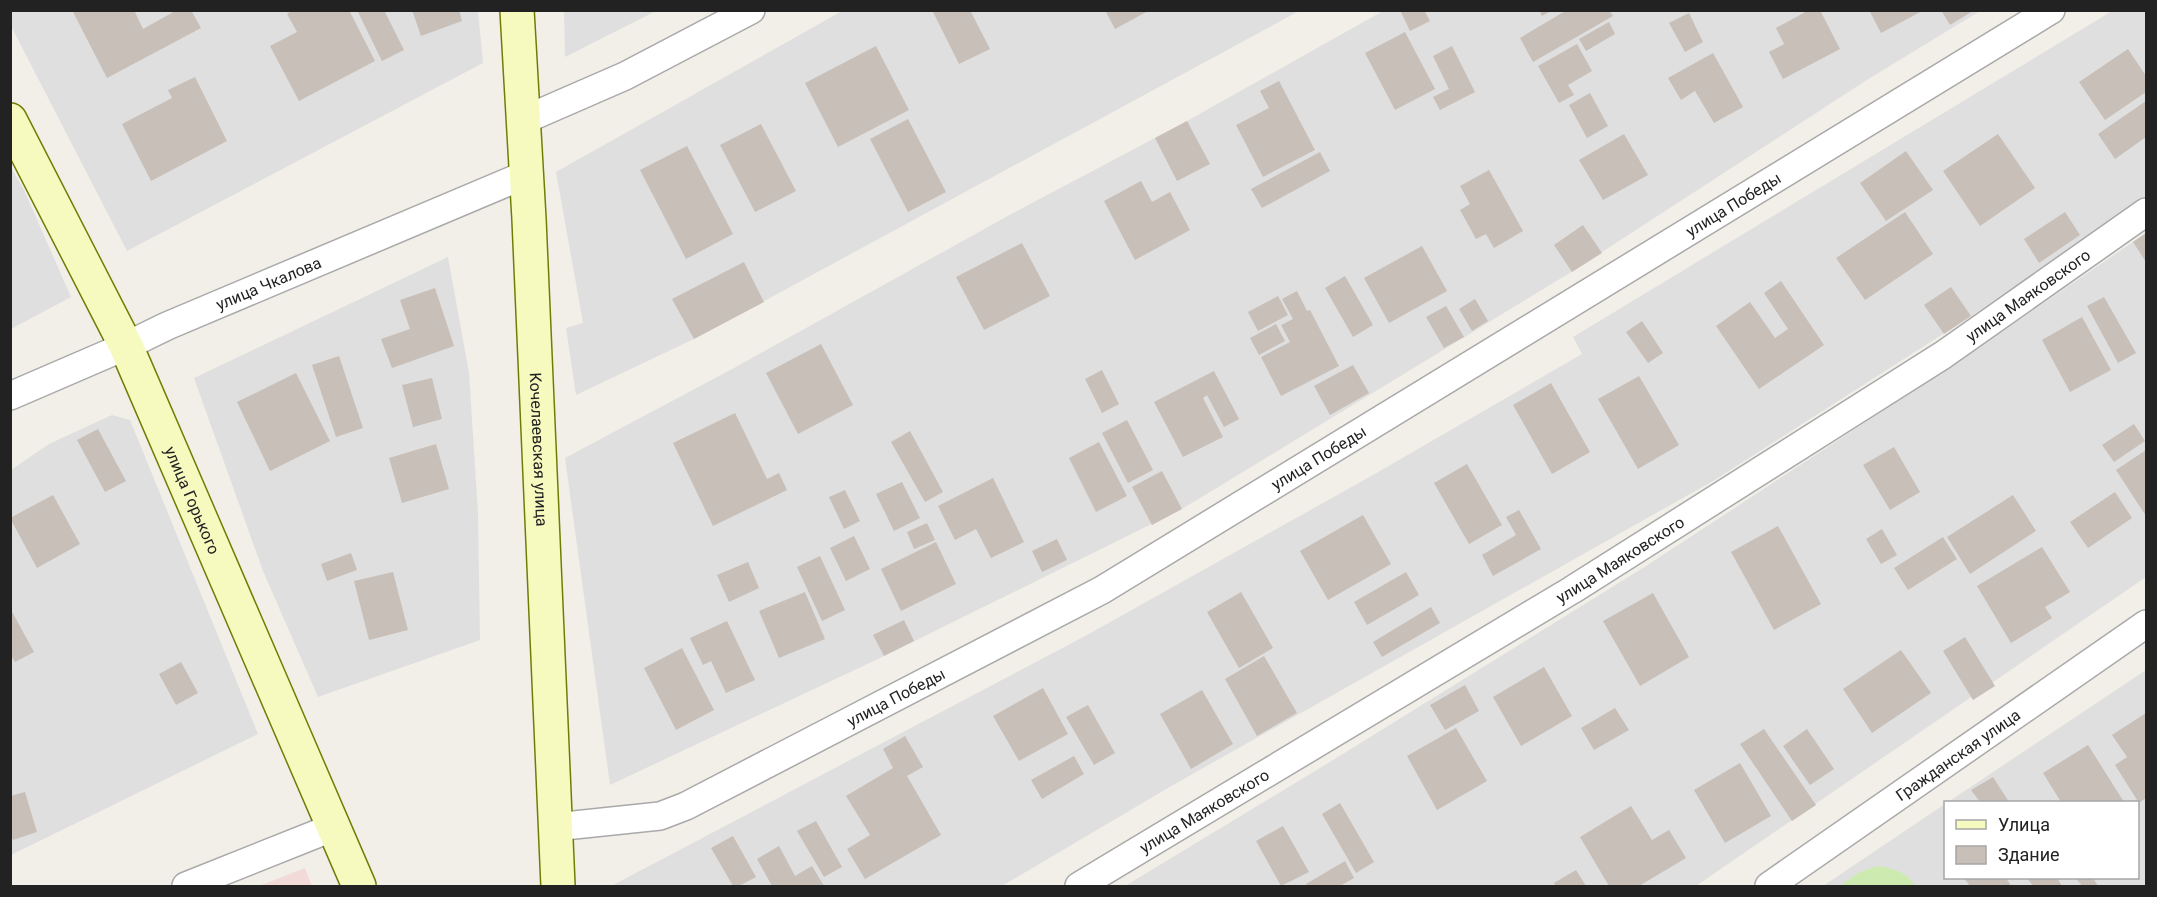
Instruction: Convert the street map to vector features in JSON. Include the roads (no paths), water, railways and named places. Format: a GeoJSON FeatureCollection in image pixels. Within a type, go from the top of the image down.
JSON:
{"type":"FeatureCollection","features":[{"type":"Feature","properties":{"kind":"street","name":"Кочелаевская улица"},"geometry":{"type":"LineString","coordinates":[[518,10],[558,886]]}},
{"type":"Feature","properties":{"kind":"street"},"geometry":{"type":"LineString","coordinates":[[524,120],[625,76],[751,10]]}},
{"type":"Feature","properties":{"kind":"street","name":"улица Победы"},"geometry":{"type":"LineString","coordinates":[[555,826],[633,820],[660,816],[686,807],[1102,590],[2051,10]]}},
{"type":"Feature","properties":{"kind":"street","name":"улица Горького"},"geometry":{"type":"LineString","coordinates":[[10,120],[126,346],[359,886]]}},
{"type":"Feature","properties":{"kind":"street","name":"улица Чкалова"},"geometry":{"type":"LineString","coordinates":[[10,396],[167,326],[527,174]]}},
{"type":"Feature","properties":{"kind":"street","name":"улица Маяковского"},"geometry":{"type":"LineString","coordinates":[[1079,886],[1572,590],[1943,355],[2146,212]]}},
{"type":"Feature","properties":{"kind":"street","name":"Гражданская улица"},"geometry":{"type":"LineString","coordinates":[[1769,886],[2146,624]]}},
{"type":"Feature","properties":{"kind":"street"},"geometry":{"type":"LineString","coordinates":[[186,886],[334,827]]}}]}
